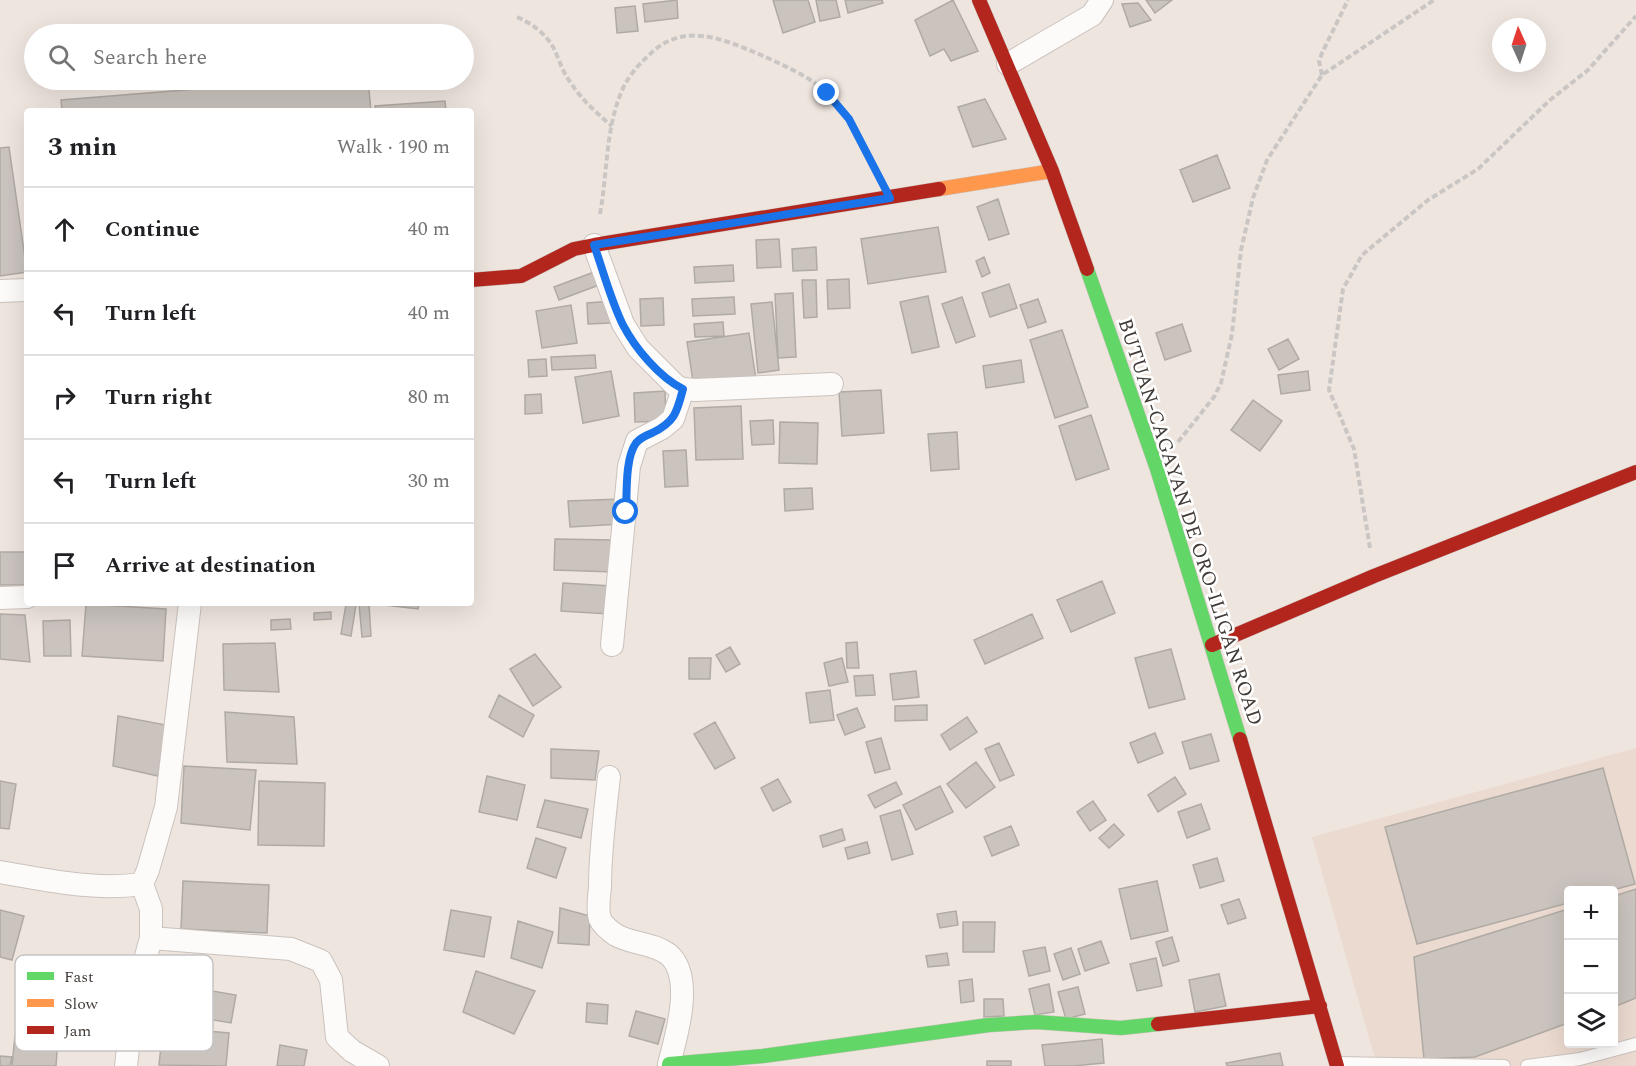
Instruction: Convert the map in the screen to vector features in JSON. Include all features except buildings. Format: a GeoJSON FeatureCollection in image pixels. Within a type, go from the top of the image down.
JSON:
{"type":"FeatureCollection","features":[{"type":"Feature","properties":{"kind":"main road","name":"BUTUAN-CAGAYAN DE ORO-ILIGAN ROAD"},"geometry":{"type":"LineString","coordinates":[[979,0],[1052,171],[1157,469],[1212,645],[1336,1064]]}},
{"type":"Feature","properties":{"kind":"main road"},"geometry":{"type":"LineString","coordinates":[[474,280],[521,276],[574,249],[594,245],[1052,171]]}},
{"type":"Feature","properties":{"kind":"main road"},"geometry":{"type":"LineString","coordinates":[[1212,645],[1374,576],[1636,472]]}},
{"type":"Feature","properties":{"kind":"main road"},"geometry":{"type":"LineString","coordinates":[[669,1065],[763,1061],[989,1025],[1036,1022],[1120,1028],[1320,1006]]}},
{"type":"Feature","properties":{"kind":"street"},"geometry":{"type":"LineString","coordinates":[[1008,64],[1092,15],[1102,0]]}},
{"type":"Feature","properties":{"kind":"street"},"geometry":{"type":"LineString","coordinates":[[594,245],[623,324],[638,348],[676,386],[695,390],[832,384]]}},
{"type":"Feature","properties":{"kind":"street"},"geometry":{"type":"LineString","coordinates":[[0,291],[24,290]]}},
{"type":"Feature","properties":{"kind":"street"},"geometry":{"type":"LineString","coordinates":[[612,645],[629,466],[633,449],[637,441],[662,428],[673,419],[683,389]]}},
{"type":"Feature","properties":{"kind":"street"},"geometry":{"type":"LineString","coordinates":[[0,598],[24,597]]}},
{"type":"Feature","properties":{"kind":"street"},"geometry":{"type":"LineString","coordinates":[[147,955],[152,938],[151,909],[142,884],[166,807],[190,606]]}},
{"type":"Feature","properties":{"kind":"street"},"geometry":{"type":"LineString","coordinates":[[609,777],[600,853],[600,919],[608,930],[622,938],[669,955],[677,970],[682,989],[681,1017],[669,1065]]}},
{"type":"Feature","properties":{"kind":"street"},"geometry":{"type":"LineString","coordinates":[[0,872],[96,887],[142,884]]}},
{"type":"Feature","properties":{"kind":"street"},"geometry":{"type":"LineString","coordinates":[[152,938],[291,949],[321,961],[331,980],[337,1037],[352,1051],[378,1066]]}},
{"type":"Feature","properties":{"kind":"street"},"geometry":{"type":"LineString","coordinates":[[126,1066],[128,1051]]}},
{"type":"Feature","properties":{"kind":"lane"},"geometry":{"type":"LineString","coordinates":[[1527,1066],[1580,1059],[1636,1044]]}},
{"type":"Feature","properties":{"kind":"lane"},"geometry":{"type":"LineString","coordinates":[[1336,1064],[1504,1066]]}},
{"type":"Feature","properties":{"kind":"path"},"geometry":{"type":"LineString","coordinates":[[1322,75],[1319,61],[1348,0]]}},
{"type":"Feature","properties":{"kind":"path"},"geometry":{"type":"LineString","coordinates":[[1157,469],[1214,397],[1221,383],[1232,334],[1241,250],[1253,198],[1268,160],[1322,75],[1434,0]]}},
{"type":"Feature","properties":{"kind":"path"},"geometry":{"type":"LineString","coordinates":[[1374,576],[1354,450],[1329,390],[1343,289],[1362,255],[1428,200],[1478,169],[1550,100],[1588,70],[1636,16]]}},
{"type":"Feature","properties":{"kind":"path"},"geometry":{"type":"LineString","coordinates":[[517,17],[532,25],[545,36],[553,47],[565,75],[579,95],[612,126]]}},
{"type":"Feature","properties":{"kind":"path"},"geometry":{"type":"LineString","coordinates":[[594,245],[617,104],[626,83],[639,65],[659,45],[676,37],[700,34],[731,42],[789,67],[827,93],[849,119],[890,198]]}},
{"type":"Feature","properties":{"kind":"shaded area"},"geometry":{"type":"Polygon","coordinates":[[[1636,748],[1636,1066],[1377,1066],[1312,837],[1636,748]]]}},
{"type":"Feature","properties":{"kind":"traffic: fast"},"geometry":{"type":"LineString","coordinates":[[1087,269],[1157,469],[1240,739]]}},
{"type":"Feature","properties":{"kind":"traffic: fast"},"geometry":{"type":"LineString","coordinates":[[669,1066],[669,1064],[763,1056],[989,1025],[1036,1022],[1121,1028],[1158,1024]]}},
{"type":"Feature","properties":{"kind":"traffic: slow"},"geometry":{"type":"LineString","coordinates":[[939,189],[1052,171]]}},
{"type":"Feature","properties":{"kind":"traffic: jam"},"geometry":{"type":"LineString","coordinates":[[979,0],[1052,171],[1087,269]]}},
{"type":"Feature","properties":{"kind":"traffic: jam"},"geometry":{"type":"LineString","coordinates":[[474,280],[521,276],[574,249],[594,245],[939,189]]}},
{"type":"Feature","properties":{"kind":"traffic: jam"},"geometry":{"type":"LineString","coordinates":[[1212,645],[1374,576],[1636,472]]}},
{"type":"Feature","properties":{"kind":"traffic: jam"},"geometry":{"type":"LineString","coordinates":[[1240,739],[1337,1066]]}},
{"type":"Feature","properties":{"kind":"traffic: jam"},"geometry":{"type":"LineString","coordinates":[[1158,1024],[1320,1006]]}},
{"type":"Feature","properties":{"kind":"route"},"geometry":{"type":"LineString","coordinates":[[626,512],[629,466],[633,449],[637,441],[662,428],[673,419],[677,413],[683,389],[676,386],[638,348],[623,324],[594,245],[890,198],[849,119],[827,93]]}}]}
